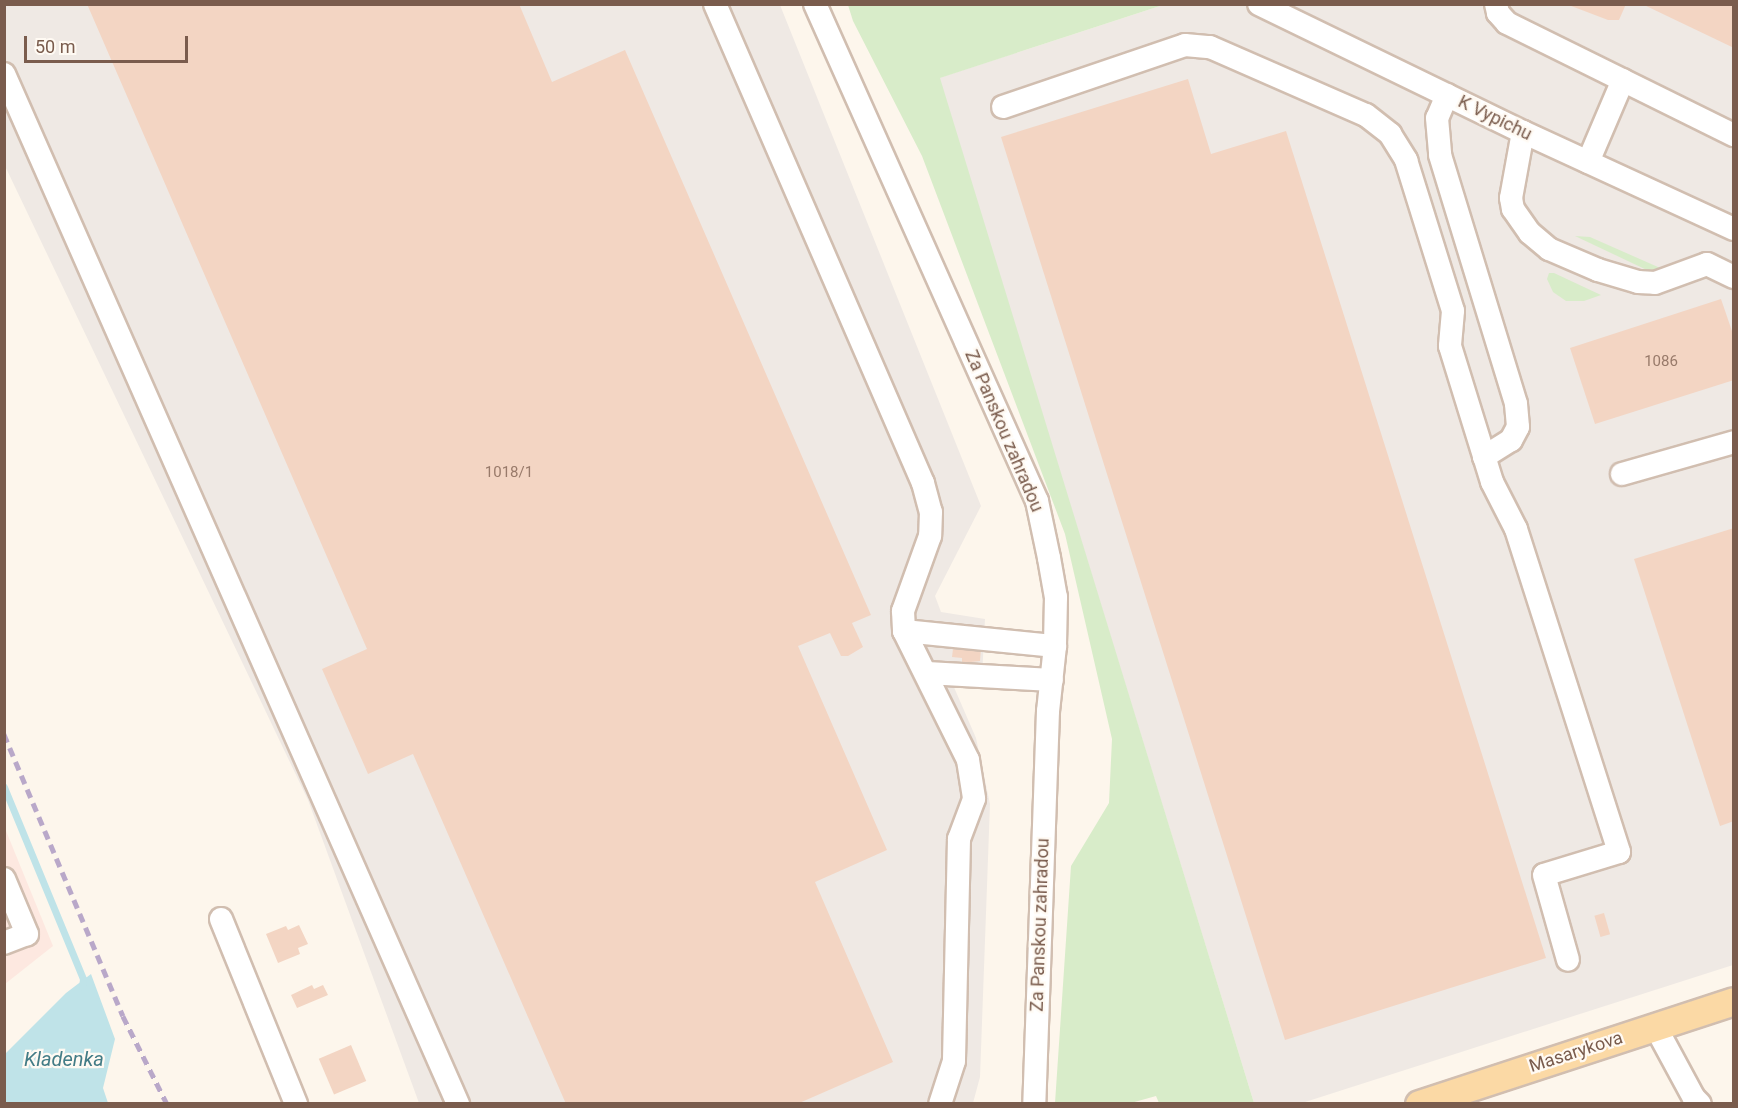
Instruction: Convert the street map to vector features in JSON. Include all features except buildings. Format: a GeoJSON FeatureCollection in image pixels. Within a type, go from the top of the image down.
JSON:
{"type":"FeatureCollection","features":[{"type":"Feature","properties":{"kind":"main road","name":"Masarykova"},"geometry":{"type":"LineString","coordinates":[[1419,1104],[1734,1001]]}},
{"type":"Feature","properties":{"kind":"street"},"geometry":{"type":"LineString","coordinates":[[715,4],[923,483],[931,512],[930,536],[903,611],[904,631],[927,673],[968,760],[974,798],[959,839],[954,1061],[940,1104]]}},
{"type":"Feature","properties":{"kind":"street","name":"Za Panskou zahradou"},"geometry":{"type":"LineString","coordinates":[[814,4],[1037,501],[1056,597],[1055,646],[1048,711],[1034,1104]]}},
{"type":"Feature","properties":{"kind":"street","name":"K Vypichu"},"geometry":{"type":"LineString","coordinates":[[1259,4],[1523,132],[1734,228]]}},
{"type":"Feature","properties":{"kind":"street"},"geometry":{"type":"LineString","coordinates":[[1497,4],[1498,13],[1507,22],[1734,135]]}},
{"type":"Feature","properties":{"kind":"street"},"geometry":{"type":"LineString","coordinates":[[1003,107],[1185,45],[1210,47],[1366,116],[1390,134],[1406,159],[1453,311],[1450,346],[1484,457],[1492,482],[1516,529],[1619,852],[1544,875],[1568,960]]}},
{"type":"Feature","properties":{"kind":"street"},"geometry":{"type":"LineString","coordinates":[[4,74],[458,1104]]}},
{"type":"Feature","properties":{"kind":"street"},"geometry":{"type":"LineString","coordinates":[[1588,162],[1623,80]]}},
{"type":"Feature","properties":{"kind":"street"},"geometry":{"type":"LineString","coordinates":[[1447,95],[1437,118],[1440,155],[1516,404],[1518,427],[1511,440],[1484,457]]}},
{"type":"Feature","properties":{"kind":"street"},"geometry":{"type":"LineString","coordinates":[[1523,132],[1510,198],[1513,209],[1530,232],[1549,249],[1598,270],[1638,282],[1655,283],[1707,264],[1734,277]]}},
{"type":"Feature","properties":{"kind":"street"},"geometry":{"type":"LineString","coordinates":[[1622,474],[1734,442]]}},
{"type":"Feature","properties":{"kind":"street"},"geometry":{"type":"LineString","coordinates":[[904,631],[1055,646]]}},
{"type":"Feature","properties":{"kind":"street"},"geometry":{"type":"LineString","coordinates":[[927,673],[1052,680]]}},
{"type":"Feature","properties":{"kind":"street"},"geometry":{"type":"LineString","coordinates":[[4,879],[27,934],[4,943]]}},
{"type":"Feature","properties":{"kind":"street"},"geometry":{"type":"LineString","coordinates":[[221,919],[296,1104]]}},
{"type":"Feature","properties":{"kind":"street"},"geometry":{"type":"LineString","coordinates":[[1655,1026],[1694,1098],[1700,1104]]}},
{"type":"Feature","properties":{"kind":"shaded area"},"geometry":{"type":"Polygon","coordinates":[[[5,5],[780,5],[981,506],[935,596],[941,612],[985,619],[982,677],[950,678],[976,738],[990,804],[980,1077],[973,1103],[419,1103],[308,800],[5,166],[5,5]]]}},
{"type":"Feature","properties":{"kind":"shaded area"},"geometry":{"type":"Polygon","coordinates":[[[1163,5],[1733,5],[1733,965],[1302,1103],[1254,1103],[939,78],[1163,5]]]}},
{"type":"Feature","properties":{"kind":"shaded area"},"geometry":{"type":"Polygon","coordinates":[[[4,826],[53,946],[5,984],[4,984],[4,826]]]}},
{"type":"Feature","properties":{"kind":"green space"},"geometry":{"type":"Polygon","coordinates":[[[848,5],[1163,5],[940,78],[1254,1103],[1159,1103],[1156,1096],[1131,1103],[1055,1103],[1071,866],[1109,803],[1112,739],[1065,534],[922,156],[853,21],[848,5]]]}},
{"type":"Feature","properties":{"kind":"green space"},"geometry":{"type":"Polygon","coordinates":[[[1575,236],[1590,237],[1667,271],[1649,271],[1575,236]]]}},
{"type":"Feature","properties":{"kind":"green space"},"geometry":{"type":"Polygon","coordinates":[[[1549,273],[1554,273],[1601,295],[1584,301],[1566,301],[1553,292],[1547,279],[1549,273]]]}},
{"type":"Feature","properties":{"kind":"water","name":"Kladenka"},"geometry":{"type":"Polygon","coordinates":[[[91,974],[115,1039],[103,1088],[108,1103],[5,1103],[5,1054],[66,993],[91,974]]]}},
{"type":"Feature","properties":{"kind":"waterway"},"geometry":{"type":"LineString","coordinates":[[4,787],[83,979],[82,987]]}},
{"type":"Feature","properties":{"kind":"railway"},"geometry":{"type":"LineString","coordinates":[[4,734],[123,1016],[167,1104]]}}]}
